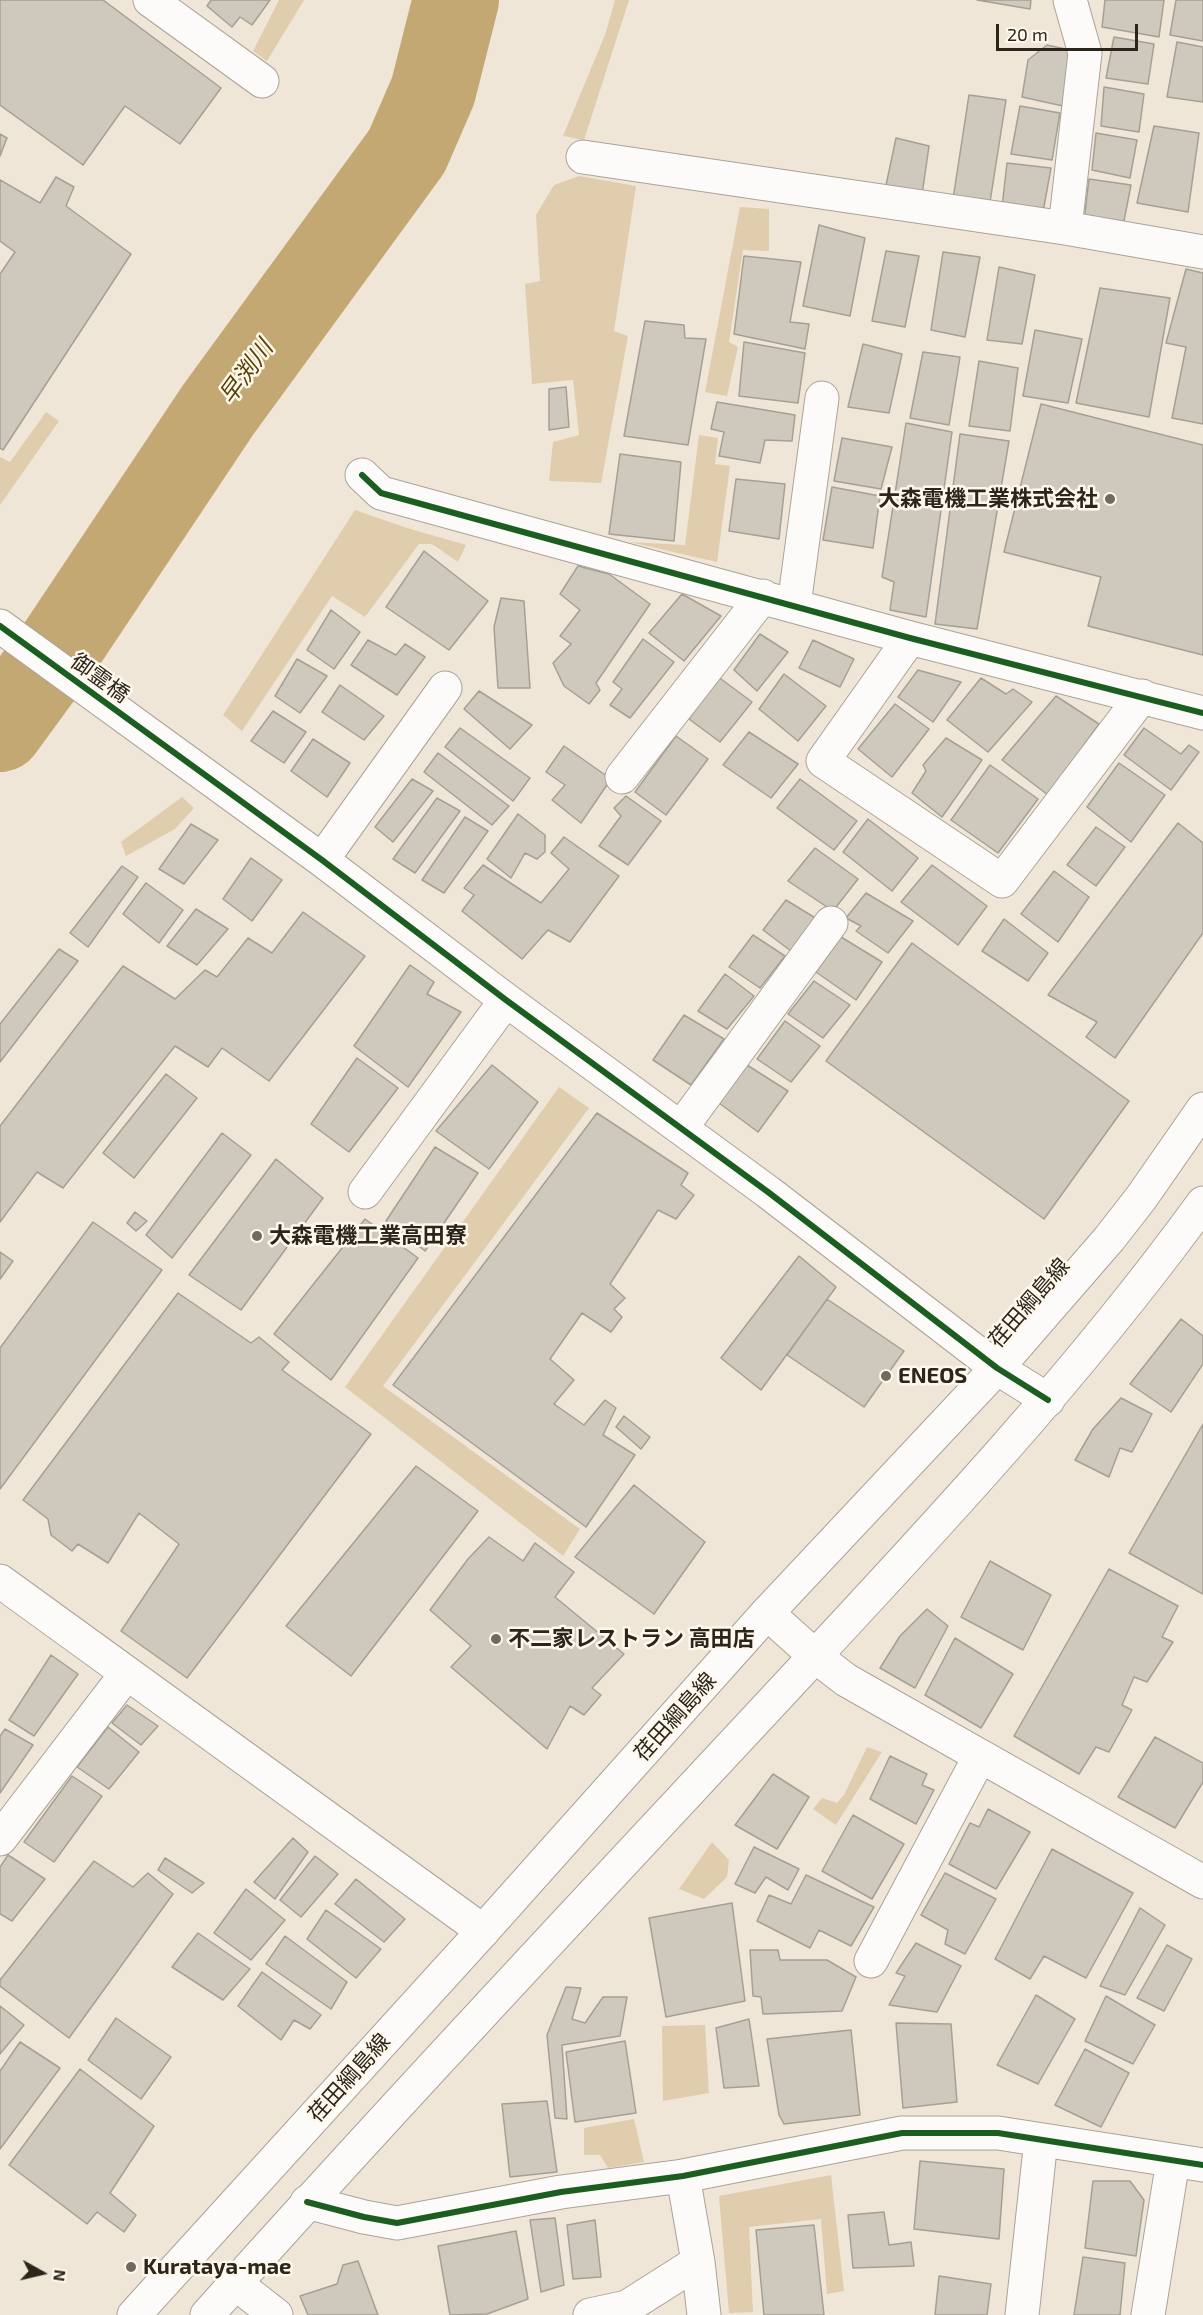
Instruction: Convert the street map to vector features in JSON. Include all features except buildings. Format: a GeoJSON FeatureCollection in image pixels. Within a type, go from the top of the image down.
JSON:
{"type":"FeatureCollection","features":[{"type":"Feature","properties":{"kind":"street"},"geometry":{"type":"LineString","coordinates":[[150,0],[262,81]]}},
{"type":"Feature","properties":{"kind":"street"},"geometry":{"type":"LineString","coordinates":[[1065,228],[1085,52],[1070,0]]}},
{"type":"Feature","properties":{"kind":"street"},"geometry":{"type":"LineString","coordinates":[[583,157],[1065,228],[1203,252]]}},
{"type":"Feature","properties":{"kind":"street"},"geometry":{"type":"LineString","coordinates":[[794,605],[822,398]]}},
{"type":"Feature","properties":{"kind":"street"},"geometry":{"type":"LineString","coordinates":[[362,475],[381,493],[910,638],[1203,713]]}},
{"type":"Feature","properties":{"kind":"street"},"geometry":{"type":"LineString","coordinates":[[622,777],[763,596]]}},
{"type":"Feature","properties":{"kind":"street","name":"御霊橋"},"geometry":{"type":"LineString","coordinates":[[0,626],[322,860],[997,1368],[1048,1400]]}},
{"type":"Feature","properties":{"kind":"street"},"geometry":{"type":"LineString","coordinates":[[910,638],[823,761],[1002,881],[1142,696]]}},
{"type":"Feature","properties":{"kind":"street"},"geometry":{"type":"LineString","coordinates":[[322,860],[445,688]]}},
{"type":"Feature","properties":{"kind":"street"},"geometry":{"type":"LineString","coordinates":[[681,1128],[831,923]]}},
{"type":"Feature","properties":{"kind":"street"},"geometry":{"type":"LineString","coordinates":[[365,1192],[506,1000]]}},
{"type":"Feature","properties":{"kind":"street","name":"荏田綱島線"},"geometry":{"type":"LineString","coordinates":[[134,2315],[483,1931],[767,1613],[997,1368],[1109,1239],[1141,1198],[1203,1109]]}},
{"type":"Feature","properties":{"kind":"street"},"geometry":{"type":"LineString","coordinates":[[207,2315],[308,2202],[815,1656],[1048,1400],[1139,1288],[1203,1203]]}},
{"type":"Feature","properties":{"kind":"street"},"geometry":{"type":"LineString","coordinates":[[0,1581],[483,1931]]}},
{"type":"Feature","properties":{"kind":"street"},"geometry":{"type":"LineString","coordinates":[[767,1613],[846,1680],[1203,1882]]}},
{"type":"Feature","properties":{"kind":"street"},"geometry":{"type":"LineString","coordinates":[[0,1839],[127,1673]]}},
{"type":"Feature","properties":{"kind":"street"},"geometry":{"type":"LineString","coordinates":[[871,1961],[980,1756]]}},
{"type":"Feature","properties":{"kind":"street"},"geometry":{"type":"LineString","coordinates":[[308,2202],[397,2223],[561,2192],[683,2176],[902,2133],[998,2133],[1188,2163],[1148,2315]]}},
{"type":"Feature","properties":{"kind":"street"},"geometry":{"type":"LineString","coordinates":[[1022,2315],[1041,2140]]}},
{"type":"Feature","properties":{"kind":"street"},"geometry":{"type":"LineString","coordinates":[[683,2176],[698,2262],[704,2315]]}},
{"type":"Feature","properties":{"kind":"street"},"geometry":{"type":"LineString","coordinates":[[590,2315],[627,2307],[698,2262]]}},
{"type":"Feature","properties":{"kind":"street"},"geometry":{"type":"LineString","coordinates":[[235,2283],[276,2315]]}},
{"type":"Feature","properties":{"kind":"shaded area"},"geometry":{"type":"Polygon","coordinates":[[[279,0],[304,0],[267,61],[253,51],[279,0]]]}},
{"type":"Feature","properties":{"kind":"shaded area"},"geometry":{"type":"Polygon","coordinates":[[[615,0],[629,0],[584,140],[563,136],[605,35],[615,0]]]}},
{"type":"Feature","properties":{"kind":"shaded area"},"geometry":{"type":"Polygon","coordinates":[[[579,176],[636,186],[614,331],[628,336],[601,483],[549,481],[553,442],[579,435],[573,380],[532,384],[525,284],[540,281],[536,215],[554,185],[579,176]]]}},
{"type":"Feature","properties":{"kind":"shaded area"},"geometry":{"type":"Polygon","coordinates":[[[740,207],[769,209],[769,251],[743,250],[729,342],[738,347],[727,396],[705,392],[740,207]]]}},
{"type":"Feature","properties":{"kind":"shaded area"},"geometry":{"type":"Polygon","coordinates":[[[46,412],[59,421],[0,505],[0,457],[10,462],[46,412]]]}},
{"type":"Feature","properties":{"kind":"shaded area"},"geometry":{"type":"Polygon","coordinates":[[[699,435],[718,438],[715,464],[730,466],[717,562],[630,542],[685,545],[699,435]]]}},
{"type":"Feature","properties":{"kind":"shaded area"},"geometry":{"type":"Polygon","coordinates":[[[355,510],[466,545],[458,562],[432,544],[419,544],[365,617],[332,596],[242,731],[223,715],[355,510]]]}},
{"type":"Feature","properties":{"kind":"shaded area"},"geometry":{"type":"Polygon","coordinates":[[[182,797],[194,808],[175,829],[126,856],[121,842],[182,797]]]}},
{"type":"Feature","properties":{"kind":"shaded area"},"geometry":{"type":"Polygon","coordinates":[[[559,1087],[589,1108],[383,1386],[580,1529],[563,1556],[345,1387],[559,1087]]]}},
{"type":"Feature","properties":{"kind":"shaded area"},"geometry":{"type":"Polygon","coordinates":[[[867,1747],[882,1752],[836,1825],[813,1809],[822,1798],[837,1803],[844,1795],[867,1747]]]}},
{"type":"Feature","properties":{"kind":"shaded area"},"geometry":{"type":"Polygon","coordinates":[[[712,1842],[729,1860],[727,1877],[704,1899],[679,1889],[712,1842]]]}},
{"type":"Feature","properties":{"kind":"shaded area"},"geometry":{"type":"Polygon","coordinates":[[[705,2025],[709,2093],[663,2101],[662,2026],[705,2025]]]}},
{"type":"Feature","properties":{"kind":"shaded area"},"geometry":{"type":"Polygon","coordinates":[[[634,2119],[644,2162],[608,2168],[600,2155],[584,2155],[584,2128],[634,2119]]]}},
{"type":"Feature","properties":{"kind":"shaded area"},"geometry":{"type":"Polygon","coordinates":[[[831,2175],[844,2291],[827,2294],[821,2219],[749,2227],[753,2312],[729,2313],[719,2196],[831,2175]]]}},
{"type":"Feature","properties":{"kind":"waterway","name":"早渕川"},"geometry":{"type":"LineString","coordinates":[[0,729],[60,647],[218,410],[407,151],[433,91],[456,0]]}},
{"type":"Feature","properties":{"kind":"cycle path"},"geometry":{"type":"LineString","coordinates":[[362,475],[381,493],[910,638],[1203,713]]}},
{"type":"Feature","properties":{"kind":"cycle path"},"geometry":{"type":"LineString","coordinates":[[0,626],[322,860],[506,1000],[768,1192],[997,1368],[1048,1400]]}},
{"type":"Feature","properties":{"kind":"cycle path"},"geometry":{"type":"LineString","coordinates":[[307,2202],[397,2223],[561,2192],[683,2176],[902,2133],[998,2133],[1203,2165]]}},
{"type":"Feature","properties":{"kind":"place","name":"大森電機工業株式会社"},"geometry":{"type":"Point","coordinates":[1110,499]}},
{"type":"Feature","properties":{"kind":"place","name":"大森電機工業高田寮"},"geometry":{"type":"Point","coordinates":[257,1236]}},
{"type":"Feature","properties":{"kind":"place","name":"ENEOS"},"geometry":{"type":"Point","coordinates":[886,1376]}},
{"type":"Feature","properties":{"kind":"place","name":"不二家レストラン 高田店"},"geometry":{"type":"Point","coordinates":[496,1639]}},
{"type":"Feature","properties":{"kind":"place","name":"Kurataya-mae"},"geometry":{"type":"Point","coordinates":[131,2267]}}]}
